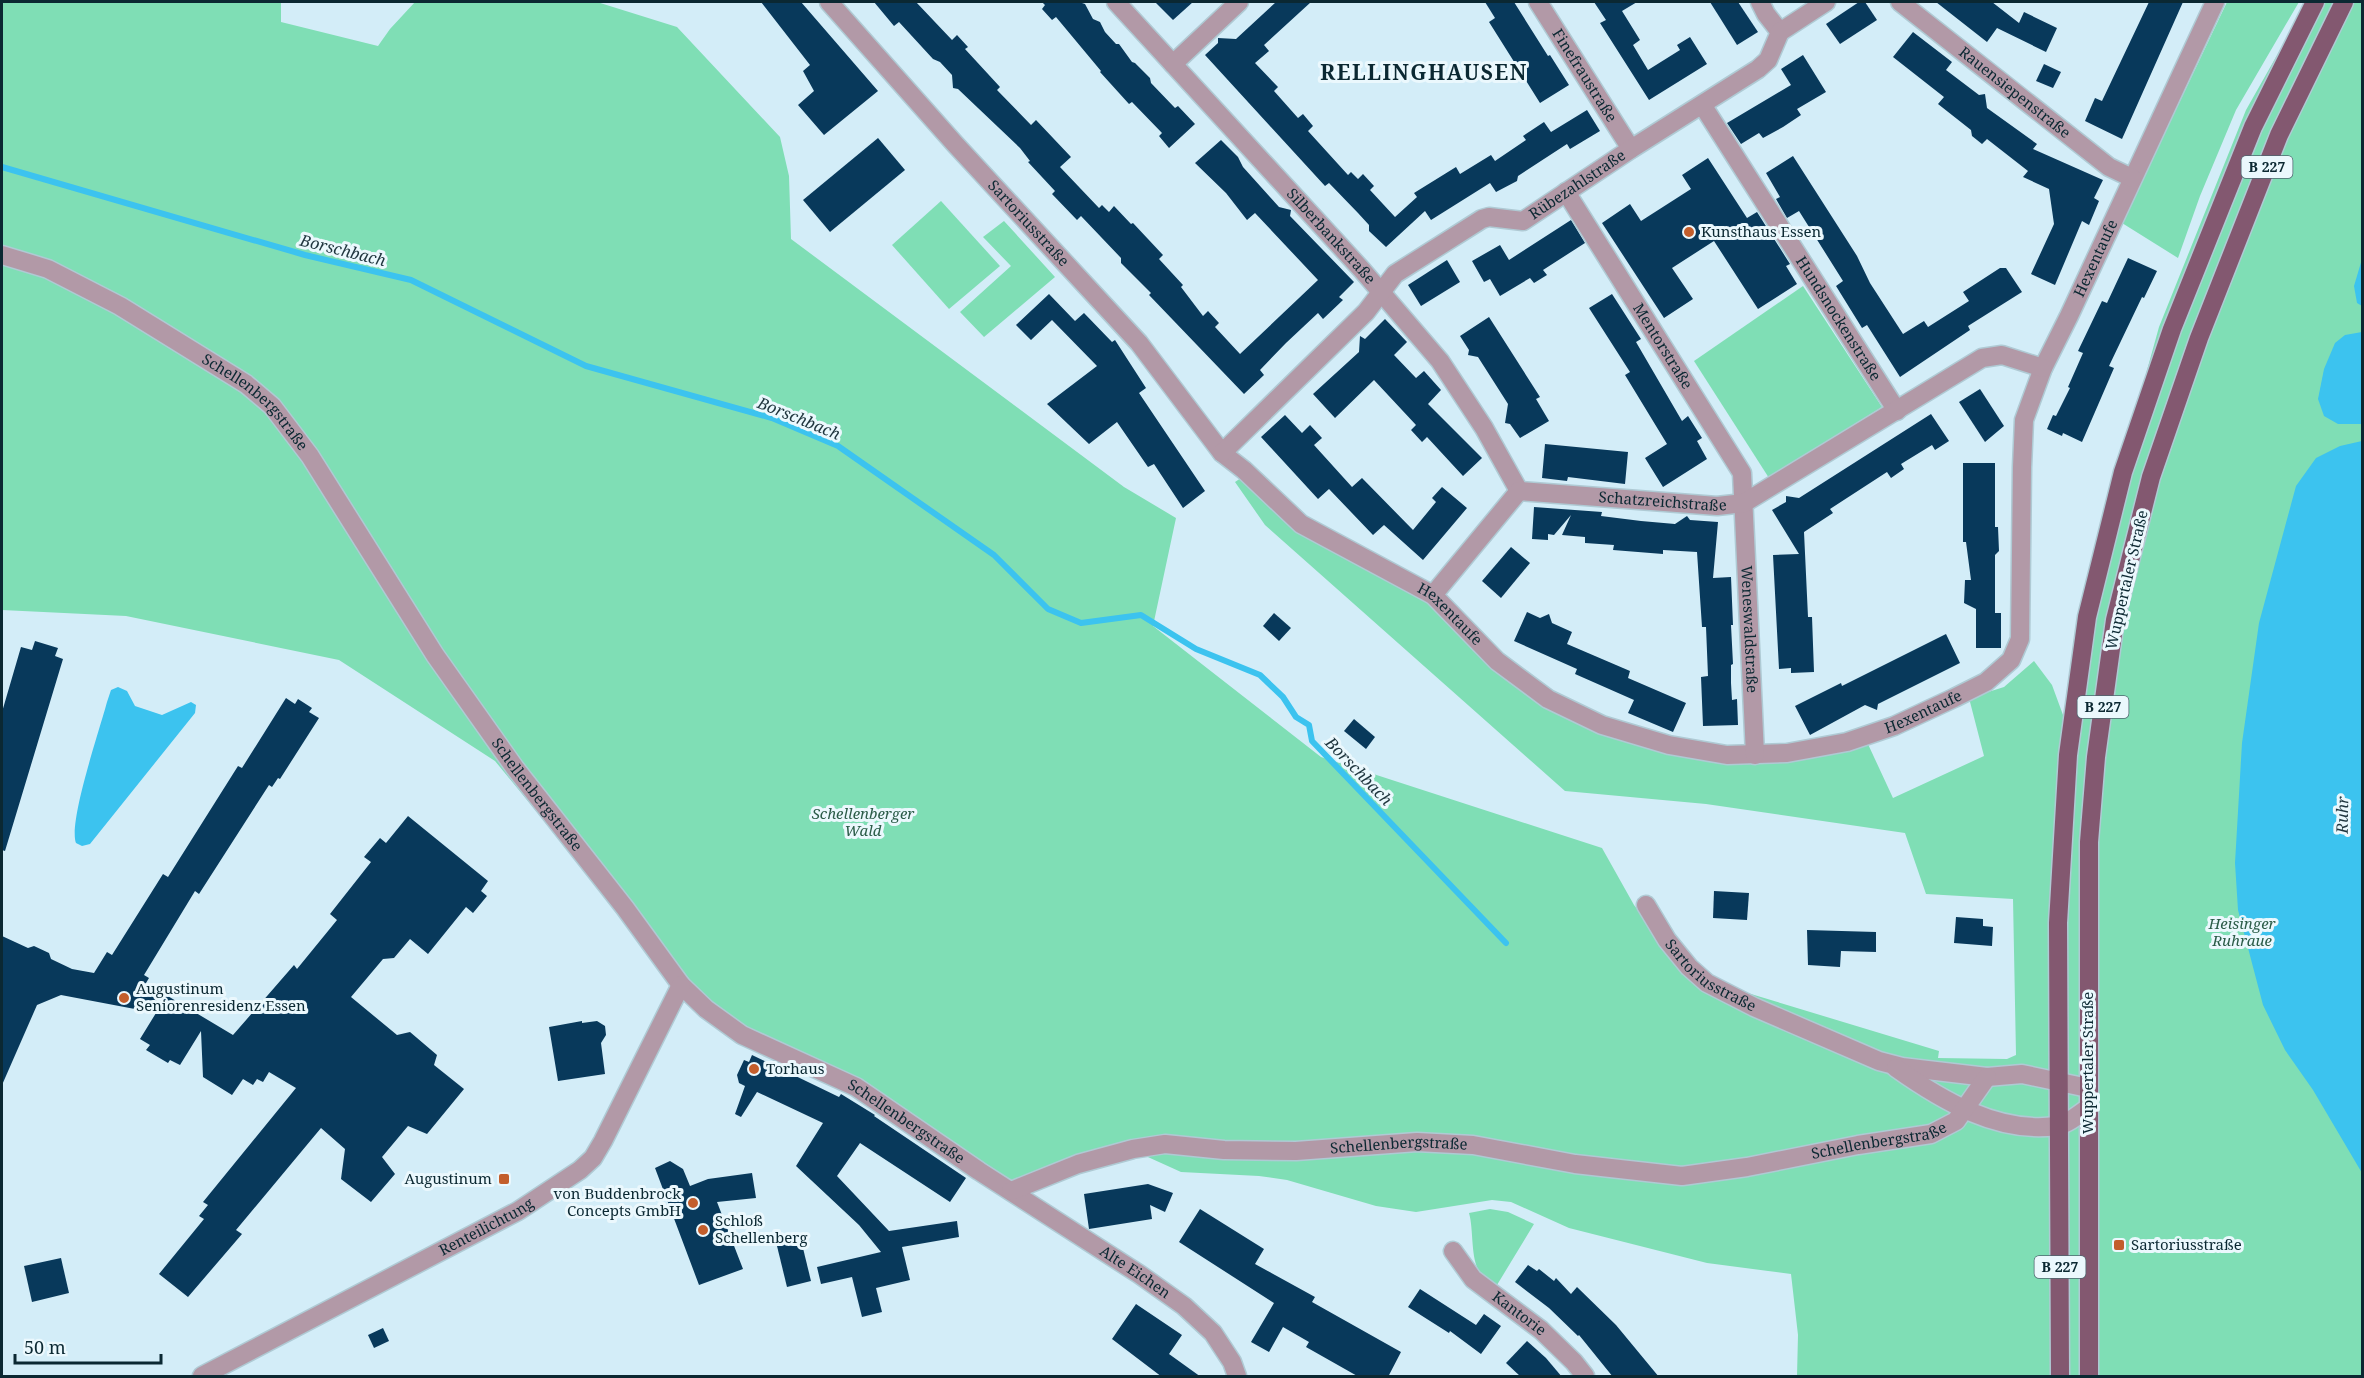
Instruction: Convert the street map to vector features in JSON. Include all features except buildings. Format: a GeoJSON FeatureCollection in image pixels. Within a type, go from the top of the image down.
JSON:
{"type":"FeatureCollection","features":[{"type":"Feature","properties":{"kind":"main road","name":"Wuppertaler Straße"},"geometry":{"type":"LineString","coordinates":[[2060,1377],[2058,923],[2068,755],[2087,617],[2123,472],[2172,329],[2253,127],[2315,2]]}},
{"type":"Feature","properties":{"kind":"main road","name":"Wuppertaler Straße"},"geometry":{"type":"LineString","coordinates":[[2089,1377],[2091,1243],[2088,1108],[2089,842],[2096,758],[2115,620],[2151,477],[2199,338],[2279,135],[2344,2]]}},
{"type":"Feature","properties":{"kind":"street","name":"Sartoriusstraße"},"geometry":{"type":"LineString","coordinates":[[829,2],[955,144],[1139,343],[1222,453]]}},
{"type":"Feature","properties":{"kind":"street","name":"Silberbankstraße"},"geometry":{"type":"LineString","coordinates":[[1116,2],[1362,270],[1440,361],[1484,428],[1519,491]]}},
{"type":"Feature","properties":{"kind":"street"},"geometry":{"type":"LineString","coordinates":[[1173,64],[1239,2]]}},
{"type":"Feature","properties":{"kind":"street","name":"Finefraustraße"},"geometry":{"type":"LineString","coordinates":[[1538,2],[1630,149]]}},
{"type":"Feature","properties":{"kind":"street"},"geometry":{"type":"LineString","coordinates":[[1760,2],[1780,32],[1826,2]]}},
{"type":"Feature","properties":{"kind":"street","name":"Rauensiepenstraße"},"geometry":{"type":"LineString","coordinates":[[1900,2],[2109,167],[2132,178]]}},
{"type":"Feature","properties":{"kind":"street","name":"Hexentaufe"},"geometry":{"type":"LineString","coordinates":[[1222,453],[1244,470],[1301,524],[1433,595],[1497,661],[1548,699],[1602,725],[1669,745],[1727,755],[1787,753],[1847,742],[1894,726],[1986,682],[2011,660],[2020,639],[2024,420],[2043,368],[2215,2]]}},
{"type":"Feature","properties":{"kind":"street","name":"Rübezahlstraße"},"geometry":{"type":"LineString","coordinates":[[1222,453],[1365,312],[1395,274],[1482,219],[1489,217],[1522,220],[1758,69],[1768,60],[1780,32]]}},
{"type":"Feature","properties":{"kind":"street","name":"Hundsnockenstraße"},"geometry":{"type":"LineString","coordinates":[[1703,106],[1897,411]]}},
{"type":"Feature","properties":{"kind":"street","name":"Mentorstraße"},"geometry":{"type":"LineString","coordinates":[[1566,192],[1742,473],[1744,503]]}},
{"type":"Feature","properties":{"kind":"street","name":"Schellenbergstraße"},"geometry":{"type":"LineString","coordinates":[[2,255],[48,269],[120,306],[237,378],[272,406],[310,456],[418,628],[509,759],[625,908],[681,985],[706,1009],[738,1033],[856,1087],[1011,1191],[1078,1164],[1133,1149],[1165,1144],[1224,1150],[1296,1151],[1417,1142],[1473,1145],[1575,1164],[1682,1176],[1931,1134],[1956,1121],[1987,1077]]}},
{"type":"Feature","properties":{"kind":"street","name":"Schatzreichstraße"},"geometry":{"type":"LineString","coordinates":[[1519,491],[1717,506],[1744,503],[1982,358],[2002,355],[2043,368]]}},
{"type":"Feature","properties":{"kind":"street"},"geometry":{"type":"LineString","coordinates":[[1433,595],[1519,491]]}},
{"type":"Feature","properties":{"kind":"street","name":"Weneswaldstraße"},"geometry":{"type":"LineString","coordinates":[[1744,503],[1755,755]]}},
{"type":"Feature","properties":{"kind":"street","name":"Sartoriusstraße"},"geometry":{"type":"LineString","coordinates":[[1646,905],[1667,940],[1689,968],[1707,983],[1754,1007],[1892,1065],[1930,1092],[1964,1109],[1991,1119],[2025,1126],[2059,1126]]}},
{"type":"Feature","properties":{"kind":"street","name":"Renteilichtung"},"geometry":{"type":"LineString","coordinates":[[210,1375],[518,1211],[580,1170],[593,1158],[603,1141],[681,985]]}},
{"type":"Feature","properties":{"kind":"street","name":"Sartoriusstraße"},"geometry":{"type":"LineString","coordinates":[[1892,1065],[1987,1077],[2022,1074],[2088,1088]]}},
{"type":"Feature","properties":{"kind":"street"},"geometry":{"type":"LineString","coordinates":[[2059,1126],[2088,1108]]}},
{"type":"Feature","properties":{"kind":"street","name":"Alte Eichen"},"geometry":{"type":"LineString","coordinates":[[1011,1191],[1073,1230],[1184,1306],[1213,1333],[1232,1362],[1237,1377]]}},
{"type":"Feature","properties":{"kind":"street","name":"Kantorie"},"geometry":{"type":"LineString","coordinates":[[1453,1251],[1473,1280],[1541,1330],[1574,1362],[1585,1377]]}},
{"type":"Feature","properties":{"kind":"green space"},"geometry":{"type":"Polygon","coordinates":[[[2,2],[281,2],[281,22],[378,46],[415,2],[597,2],[677,27],[780,137],[789,176],[791,239],[1124,487],[1176,518],[1153,626],[1321,757],[1602,848],[1634,905],[1688,975],[1939,1051],[1938,1058],[2007,1059],[2016,1055],[2013,899],[1926,894],[1905,833],[1706,804],[1565,791],[1265,525],[1235,482],[1244,476],[1304,533],[1421,595],[1487,663],[1592,729],[1669,754],[1762,763],[1819,756],[1867,742],[1893,798],[1984,756],[1969,698],[2004,687],[2034,661],[2052,685],[2070,734],[2060,837],[2057,933],[2080,612],[2159,327],[2246,110],[2307,2],[2362,2],[2362,1376],[1797,1376],[1798,1335],[1791,1274],[1707,1263],[1569,1228],[1511,1202],[1492,1200],[1416,1212],[1376,1206],[1287,1180],[1259,1176],[1181,1172],[1139,1153],[1166,1146],[1221,1152],[1293,1152],[1416,1144],[1473,1146],[1574,1166],[1682,1178],[1738,1169],[1681,1173],[1574,1162],[1473,1143],[1417,1140],[1294,1150],[1224,1148],[1165,1142],[1078,1162],[1008,1188],[856,1086],[759,1040],[714,1013],[676,974],[672,976],[495,761],[339,660],[126,616],[2,610],[2,2]]]}},
{"type":"Feature","properties":{"kind":"green space"},"geometry":{"type":"Polygon","coordinates":[[[2227,2],[2299,2],[2236,110],[2200,196],[2178,258],[2122,223],[2227,2]]]}},
{"type":"Feature","properties":{"kind":"green space"},"geometry":{"type":"Polygon","coordinates":[[[941,201],[1000,266],[949,309],[892,245],[941,201]]]}},
{"type":"Feature","properties":{"kind":"green space"},"geometry":{"type":"Polygon","coordinates":[[[1004,221],[1055,277],[984,337],[960,312],[1011,266],[983,237],[1004,221]]]}},
{"type":"Feature","properties":{"kind":"green space"},"geometry":{"type":"Polygon","coordinates":[[[1803,286],[1882,407],[1769,478],[1694,361],[1803,286]]]}},
{"type":"Feature","properties":{"kind":"green space"},"geometry":{"type":"Polygon","coordinates":[[[1490,1209],[1508,1212],[1534,1224],[1497,1285],[1481,1274],[1475,1261],[1469,1213],[1490,1209]]]}},
{"type":"Feature","properties":{"kind":"water"},"geometry":{"type":"Polygon","coordinates":[[[2362,259],[2362,306],[2357,303],[2354,286],[2362,259]]]}},
{"type":"Feature","properties":{"kind":"water"},"geometry":{"type":"Polygon","coordinates":[[[2362,332],[2362,424],[2338,424],[2324,416],[2318,399],[2324,369],[2335,343],[2345,335],[2362,332]]]}},
{"type":"Feature","properties":{"kind":"water","name":"Ruhr"},"geometry":{"type":"Polygon","coordinates":[[[2362,441],[2362,1173],[2313,1090],[2285,1050],[2263,1005],[2238,910],[2235,863],[2242,743],[2259,623],[2296,486],[2316,458],[2340,446],[2362,441]]]}},
{"type":"Feature","properties":{"kind":"water"},"geometry":{"type":"Polygon","coordinates":[[[118,687],[127,691],[135,706],[162,715],[191,702],[196,705],[195,713],[90,844],[82,846],[76,843],[75,832],[80,796],[111,690],[118,687]]]}},
{"type":"Feature","properties":{"kind":"waterway","name":"Borschbach"},"geometry":{"type":"LineString","coordinates":[[2,167],[305,255],[411,280],[586,366],[772,418],[838,446],[994,555],[1048,609],[1081,623],[1141,615],[1196,649],[1260,675],[1283,697],[1296,717],[1309,725],[1312,741],[1506,943]]}},
{"type":"Feature","properties":{"kind":"place","name":"Kunsthaus Essen"},"geometry":{"type":"Point","coordinates":[1689,232]}},
{"type":"Feature","properties":{"kind":"place","name":"Augustinum Seniorenresidenz Essen"},"geometry":{"type":"Point","coordinates":[124,998]}},
{"type":"Feature","properties":{"kind":"place","name":"Torhaus"},"geometry":{"type":"Point","coordinates":[754,1069]}},
{"type":"Feature","properties":{"kind":"place","name":"Augustinum"},"geometry":{"type":"Point","coordinates":[504,1179]}},
{"type":"Feature","properties":{"kind":"place","name":"von Buddenbrock Concepts GmbH"},"geometry":{"type":"Point","coordinates":[693,1203]}},
{"type":"Feature","properties":{"kind":"place","name":"Schloß Schellenberg"},"geometry":{"type":"Point","coordinates":[703,1230]}},
{"type":"Feature","properties":{"kind":"place","name":"Sartoriusstraße"},"geometry":{"type":"Point","coordinates":[2119,1245]}},
{"type":"Feature","properties":{"kind":"district","name":"RELLINGHAUSEN"},"geometry":{"type":"Point","coordinates":[1424,73]}},
{"type":"Feature","properties":{"kind":"park label","name":"Schellenberger Wald"},"geometry":{"type":"Point","coordinates":[863,822]}},
{"type":"Feature","properties":{"kind":"park label","name":"Heisinger Ruhraue"},"geometry":{"type":"Point","coordinates":[2242,932]}}]}
